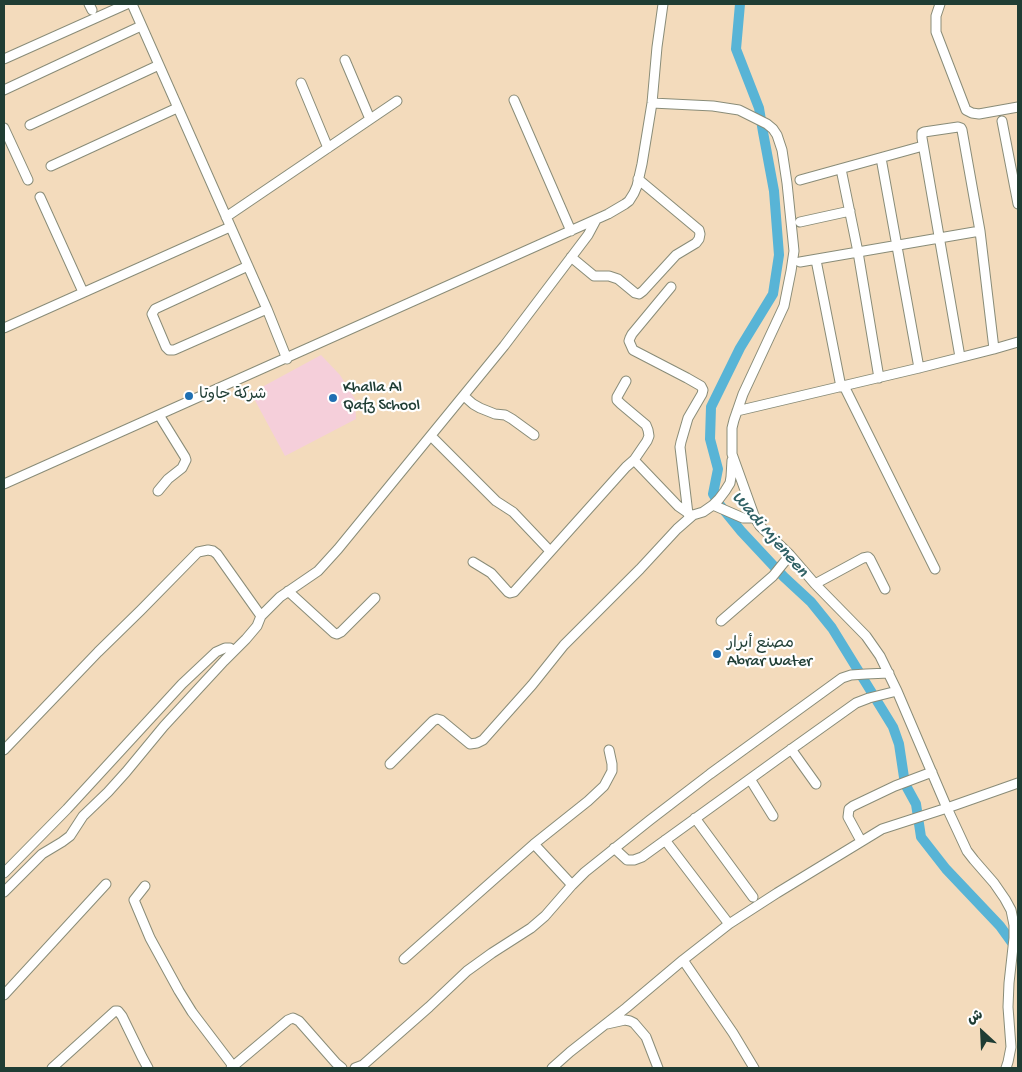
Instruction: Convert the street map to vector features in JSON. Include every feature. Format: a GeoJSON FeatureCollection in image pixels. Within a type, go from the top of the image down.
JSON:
{"type":"FeatureCollection","features":[{"type":"Feature","properties":{"kind":"street"},"geometry":{"type":"LineString","coordinates":[[4,59],[127,4]]}},
{"type":"Feature","properties":{"kind":"street"},"geometry":{"type":"LineString","coordinates":[[132,4],[248,266],[286,359]]}},
{"type":"Feature","properties":{"kind":"street"},"geometry":{"type":"LineString","coordinates":[[4,484],[617,210],[634,193],[638,179],[652,103],[663,4]]}},
{"type":"Feature","properties":{"kind":"street"},"geometry":{"type":"LineString","coordinates":[[940,4],[936,16],[936,32],[966,110],[979,114],[1018,107]]}},
{"type":"Feature","properties":{"kind":"street"},"geometry":{"type":"LineString","coordinates":[[4,90],[141,26]]}},
{"type":"Feature","properties":{"kind":"street"},"geometry":{"type":"LineString","coordinates":[[345,60],[370,120]]}},
{"type":"Feature","properties":{"kind":"street"},"geometry":{"type":"LineString","coordinates":[[30,125],[159,65]]}},
{"type":"Feature","properties":{"kind":"street"},"geometry":{"type":"LineString","coordinates":[[301,83],[328,148]]}},
{"type":"Feature","properties":{"kind":"street"},"geometry":{"type":"LineString","coordinates":[[514,100],[571,231]]}},
{"type":"Feature","properties":{"kind":"street"},"geometry":{"type":"LineString","coordinates":[[226,217],[397,101]]}},
{"type":"Feature","properties":{"kind":"street"},"geometry":{"type":"LineString","coordinates":[[652,103],[739,110],[767,124],[777,136],[782,150],[788,183],[794,246],[784,306],[742,394],[736,411],[732,428],[730,483],[720,506]]}},
{"type":"Feature","properties":{"kind":"street"},"geometry":{"type":"LineString","coordinates":[[52,166],[177,108]]}},
{"type":"Feature","properties":{"kind":"street"},"geometry":{"type":"LineString","coordinates":[[1002,121],[1018,204]]}},
{"type":"Feature","properties":{"kind":"street"},"geometry":{"type":"LineString","coordinates":[[4,128],[28,180]]}},
{"type":"Feature","properties":{"kind":"street"},"geometry":{"type":"LineString","coordinates":[[960,357],[923,146],[922,133],[924,132],[961,128],[980,231],[994,349]]}},
{"type":"Feature","properties":{"kind":"street"},"geometry":{"type":"LineString","coordinates":[[800,180],[923,146]]}},
{"type":"Feature","properties":{"kind":"street"},"geometry":{"type":"LineString","coordinates":[[881,158],[919,368]]}},
{"type":"Feature","properties":{"kind":"street"},"geometry":{"type":"LineString","coordinates":[[841,168],[858,252],[879,378]]}},
{"type":"Feature","properties":{"kind":"street"},"geometry":{"type":"LineString","coordinates":[[572,257],[594,276],[609,276],[618,280],[635,294],[639,294],[643,292],[676,255],[696,243],[700,234],[698,230],[638,179]]}},
{"type":"Feature","properties":{"kind":"street"},"geometry":{"type":"LineString","coordinates":[[40,198],[83,292]]}},
{"type":"Feature","properties":{"kind":"street"},"geometry":{"type":"LineString","coordinates":[[800,222],[850,211]]}},
{"type":"Feature","properties":{"kind":"street"},"geometry":{"type":"LineString","coordinates":[[4,892],[42,854],[70,836],[83,816],[108,792],[170,719],[257,626],[261,616],[280,597],[318,571],[325,564],[504,346],[572,257],[596,220]]}},
{"type":"Feature","properties":{"kind":"street"},"geometry":{"type":"LineString","coordinates":[[4,328],[230,227]]}},
{"type":"Feature","properties":{"kind":"street"},"geometry":{"type":"LineString","coordinates":[[800,262],[980,231]]}},
{"type":"Feature","properties":{"kind":"street"},"geometry":{"type":"LineString","coordinates":[[816,260],[843,386],[935,569]]}},
{"type":"Feature","properties":{"kind":"street"},"geometry":{"type":"LineString","coordinates":[[248,266],[155,308],[152,314],[166,346],[169,350],[174,350],[266,309]]}},
{"type":"Feature","properties":{"kind":"street"},"geometry":{"type":"LineString","coordinates":[[671,287],[632,334],[629,341],[633,350],[701,386],[703,390],[688,418],[681,442],[681,456],[690,514]]}},
{"type":"Feature","properties":{"kind":"street"},"geometry":{"type":"LineString","coordinates":[[736,411],[879,378],[1018,342]]}},
{"type":"Feature","properties":{"kind":"street"},"geometry":{"type":"LineString","coordinates":[[472,562],[490,573],[510,593],[514,592],[626,466],[634,460],[649,436],[646,425],[617,400],[626,381]]}},
{"type":"Feature","properties":{"kind":"street"},"geometry":{"type":"LineString","coordinates":[[464,396],[480,408],[495,414],[505,415],[534,435]]}},
{"type":"Feature","properties":{"kind":"street"},"geometry":{"type":"LineString","coordinates":[[158,491],[168,479],[182,468],[186,460],[159,415]]}},
{"type":"Feature","properties":{"kind":"street"},"geometry":{"type":"LineString","coordinates":[[431,436],[496,501],[513,512],[550,551]]}},
{"type":"Feature","properties":{"kind":"street"},"geometry":{"type":"LineString","coordinates":[[732,454],[755,518],[760,526],[787,558],[866,636],[880,656],[967,850],[994,883],[1011,910],[1014,925],[1008,1008],[1011,1047],[1006,1068]]}},
{"type":"Feature","properties":{"kind":"street"},"geometry":{"type":"LineString","coordinates":[[634,460],[678,506],[690,514]]}},
{"type":"Feature","properties":{"kind":"street"},"geometry":{"type":"LineString","coordinates":[[390,764],[437,719],[441,720],[470,744],[483,740],[564,644],[640,569],[690,514],[720,506],[743,518],[755,518]]}},
{"type":"Feature","properties":{"kind":"street"},"geometry":{"type":"LineString","coordinates":[[4,750],[198,552],[208,550],[217,554],[261,616]]}},
{"type":"Feature","properties":{"kind":"street"},"geometry":{"type":"LineString","coordinates":[[815,584],[868,557],[885,589]]}},
{"type":"Feature","properties":{"kind":"street"},"geometry":{"type":"LineString","coordinates":[[721,622],[773,576],[787,558]]}},
{"type":"Feature","properties":{"kind":"street"},"geometry":{"type":"LineString","coordinates":[[288,591],[334,634],[342,632],[375,598]]}},
{"type":"Feature","properties":{"kind":"street"},"geometry":{"type":"LineString","coordinates":[[4,873],[67,809],[182,684],[216,652],[225,648],[230,648],[234,651]]}},
{"type":"Feature","properties":{"kind":"street"},"geometry":{"type":"LineString","coordinates":[[355,1068],[363,1065],[467,971],[492,952],[531,928],[545,916],[572,885],[614,848],[765,733],[846,676],[889,673]]}},
{"type":"Feature","properties":{"kind":"street"},"geometry":{"type":"LineString","coordinates":[[614,848],[627,860],[642,857],[856,703],[897,691]]}},
{"type":"Feature","properties":{"kind":"street"},"geometry":{"type":"LineString","coordinates":[[791,749],[816,784]]}},
{"type":"Feature","properties":{"kind":"street"},"geometry":{"type":"LineString","coordinates":[[404,958],[534,844],[604,786],[612,771],[609,750]]}},
{"type":"Feature","properties":{"kind":"street"},"geometry":{"type":"LineString","coordinates":[[860,842],[848,817],[850,809],[858,802],[932,772]]}},
{"type":"Feature","properties":{"kind":"street"},"geometry":{"type":"LineString","coordinates":[[750,779],[773,816]]}},
{"type":"Feature","properties":{"kind":"street"},"geometry":{"type":"LineString","coordinates":[[552,1068],[729,924],[860,842],[882,829],[1018,783]]}},
{"type":"Feature","properties":{"kind":"street"},"geometry":{"type":"LineString","coordinates":[[695,818],[754,897]]}},
{"type":"Feature","properties":{"kind":"street"},"geometry":{"type":"LineString","coordinates":[[665,840],[729,924]]}},
{"type":"Feature","properties":{"kind":"street"},"geometry":{"type":"LineString","coordinates":[[534,844],[572,885]]}},
{"type":"Feature","properties":{"kind":"street"},"geometry":{"type":"LineString","coordinates":[[4,995],[106,884]]}},
{"type":"Feature","properties":{"kind":"street"},"geometry":{"type":"LineString","coordinates":[[145,886],[134,900],[150,938],[192,1012],[232,1067],[288,1020],[293,1018],[342,1068]]}},
{"type":"Feature","properties":{"kind":"street"},"geometry":{"type":"LineString","coordinates":[[683,960],[733,1033],[754,1068]]}},
{"type":"Feature","properties":{"kind":"street"},"geometry":{"type":"LineString","coordinates":[[52,1068],[115,1011],[122,1016],[148,1068]]}},
{"type":"Feature","properties":{"kind":"street"},"geometry":{"type":"LineString","coordinates":[[605,1024],[625,1020],[630,1020],[634,1023],[646,1037],[658,1068]]}},
{"type":"Feature","properties":{"kind":"shaded area"},"geometry":{"type":"Polygon","coordinates":[[[321,355],[340,375],[355,399],[356,419],[285,456],[251,393],[321,355]]]}},
{"type":"Feature","properties":{"kind":"waterway","name":"Wadi Mjeneen"},"geometry":{"type":"LineString","coordinates":[[740,4],[736,49],[759,108],[774,191],[779,255],[773,294],[740,348],[711,407],[710,439],[718,469],[713,494],[741,531],[784,577],[811,602],[832,628],[893,727],[899,744],[905,784],[916,804],[921,837],[946,869],[1000,926],[1018,951]]}},
{"type":"Feature","properties":{"kind":"place","name":"شركة جاوتا"},"geometry":{"type":"Point","coordinates":[189,396]}},
{"type":"Feature","properties":{"kind":"place","name":"Khalla Al Qafz School"},"geometry":{"type":"Point","coordinates":[333,398]}},
{"type":"Feature","properties":{"kind":"place","name":"مصنع أبرار Abrar Water"},"geometry":{"type":"Point","coordinates":[717,654]}}]}
